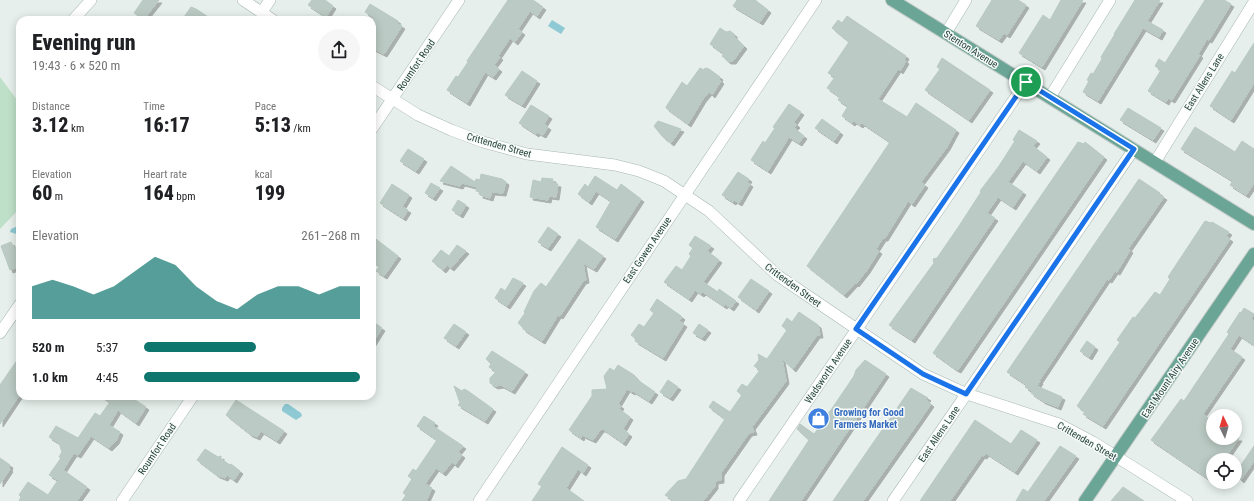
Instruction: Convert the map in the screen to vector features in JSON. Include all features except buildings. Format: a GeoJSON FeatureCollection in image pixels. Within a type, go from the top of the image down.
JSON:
{"type":"FeatureCollection","features":[{"type":"Feature","properties":{"kind":"main road","name":"Stenton Avenue"},"geometry":{"type":"LineString","coordinates":[[892,0],[1254,224]]}},
{"type":"Feature","properties":{"kind":"main road","name":"East Mount Airy Avenue"},"geometry":{"type":"LineString","coordinates":[[1085,501],[1254,254]]}},
{"type":"Feature","properties":{"kind":"street"},"geometry":{"type":"LineString","coordinates":[[77,16],[91,0]]}},
{"type":"Feature","properties":{"kind":"street"},"geometry":{"type":"LineString","coordinates":[[244,0],[268,16]]}},
{"type":"Feature","properties":{"kind":"street"},"geometry":{"type":"LineString","coordinates":[[262,12],[270,0]]}},
{"type":"Feature","properties":{"kind":"street","name":"Roumfort Road"},"geometry":{"type":"LineString","coordinates":[[376,123],[459,0]]}},
{"type":"Feature","properties":{"kind":"street","name":"East Gowen Avenue"},"geometry":{"type":"LineString","coordinates":[[478,501],[816,0]]}},
{"type":"Feature","properties":{"kind":"street"},"geometry":{"type":"LineString","coordinates":[[946,33],[966,0]]}},
{"type":"Feature","properties":{"kind":"street"},"geometry":{"type":"LineString","coordinates":[[1050,97],[1110,0]]}},
{"type":"Feature","properties":{"kind":"street","name":"East Allens Lane"},"geometry":{"type":"LineString","coordinates":[[1155,162],[1254,2]]}},
{"type":"Feature","properties":{"kind":"street","name":"Wadsworth Avenue"},"geometry":{"type":"LineString","coordinates":[[739,501],[1026,82]]}},
{"type":"Feature","properties":{"kind":"street","name":"Crittenden Street"},"geometry":{"type":"LineString","coordinates":[[376,89],[392,100],[435,123],[483,142],[527,154],[557,159],[603,163],[633,170],[660,179],[685,194],[722,222],[777,275],[923,374],[966,394],[1035,414],[1059,424],[1116,456],[1187,501]]}},
{"type":"Feature","properties":{"kind":"street","name":"East Allens Lane"},"geometry":{"type":"LineString","coordinates":[[893,501],[1134,149]]}},
{"type":"Feature","properties":{"kind":"street"},"geometry":{"type":"LineString","coordinates":[[0,332],[16,310]]}},
{"type":"Feature","properties":{"kind":"street","name":"Roumfort Road"},"geometry":{"type":"LineString","coordinates":[[122,501],[186,400]]}},
{"type":"Feature","properties":{"kind":"green space"},"geometry":{"type":"Polygon","coordinates":[[[0,77],[16,99],[16,212],[0,229],[0,77]]]}},
{"type":"Feature","properties":{"kind":"water"},"geometry":{"type":"Polygon","coordinates":[[[552,20],[565,28],[561,34],[548,26],[552,20]]]}},
{"type":"Feature","properties":{"kind":"water"},"geometry":{"type":"Polygon","coordinates":[[[16,227],[16,234],[10,232],[11,229],[16,227]]]}},
{"type":"Feature","properties":{"kind":"water"},"geometry":{"type":"Polygon","coordinates":[[[285,404],[288,404],[301,413],[302,416],[296,420],[282,411],[285,404]]]}},
{"type":"Feature","properties":{"kind":"place","name":"Growing for Good Farmers Market"},"geometry":{"type":"Point","coordinates":[819,418]}},
{"type":"Feature","properties":{"kind":"route"},"geometry":{"type":"LineString","coordinates":[[1026,82],[1134,149],[966,394],[952,389],[923,374],[856,329],[1026,82]]}}]}
